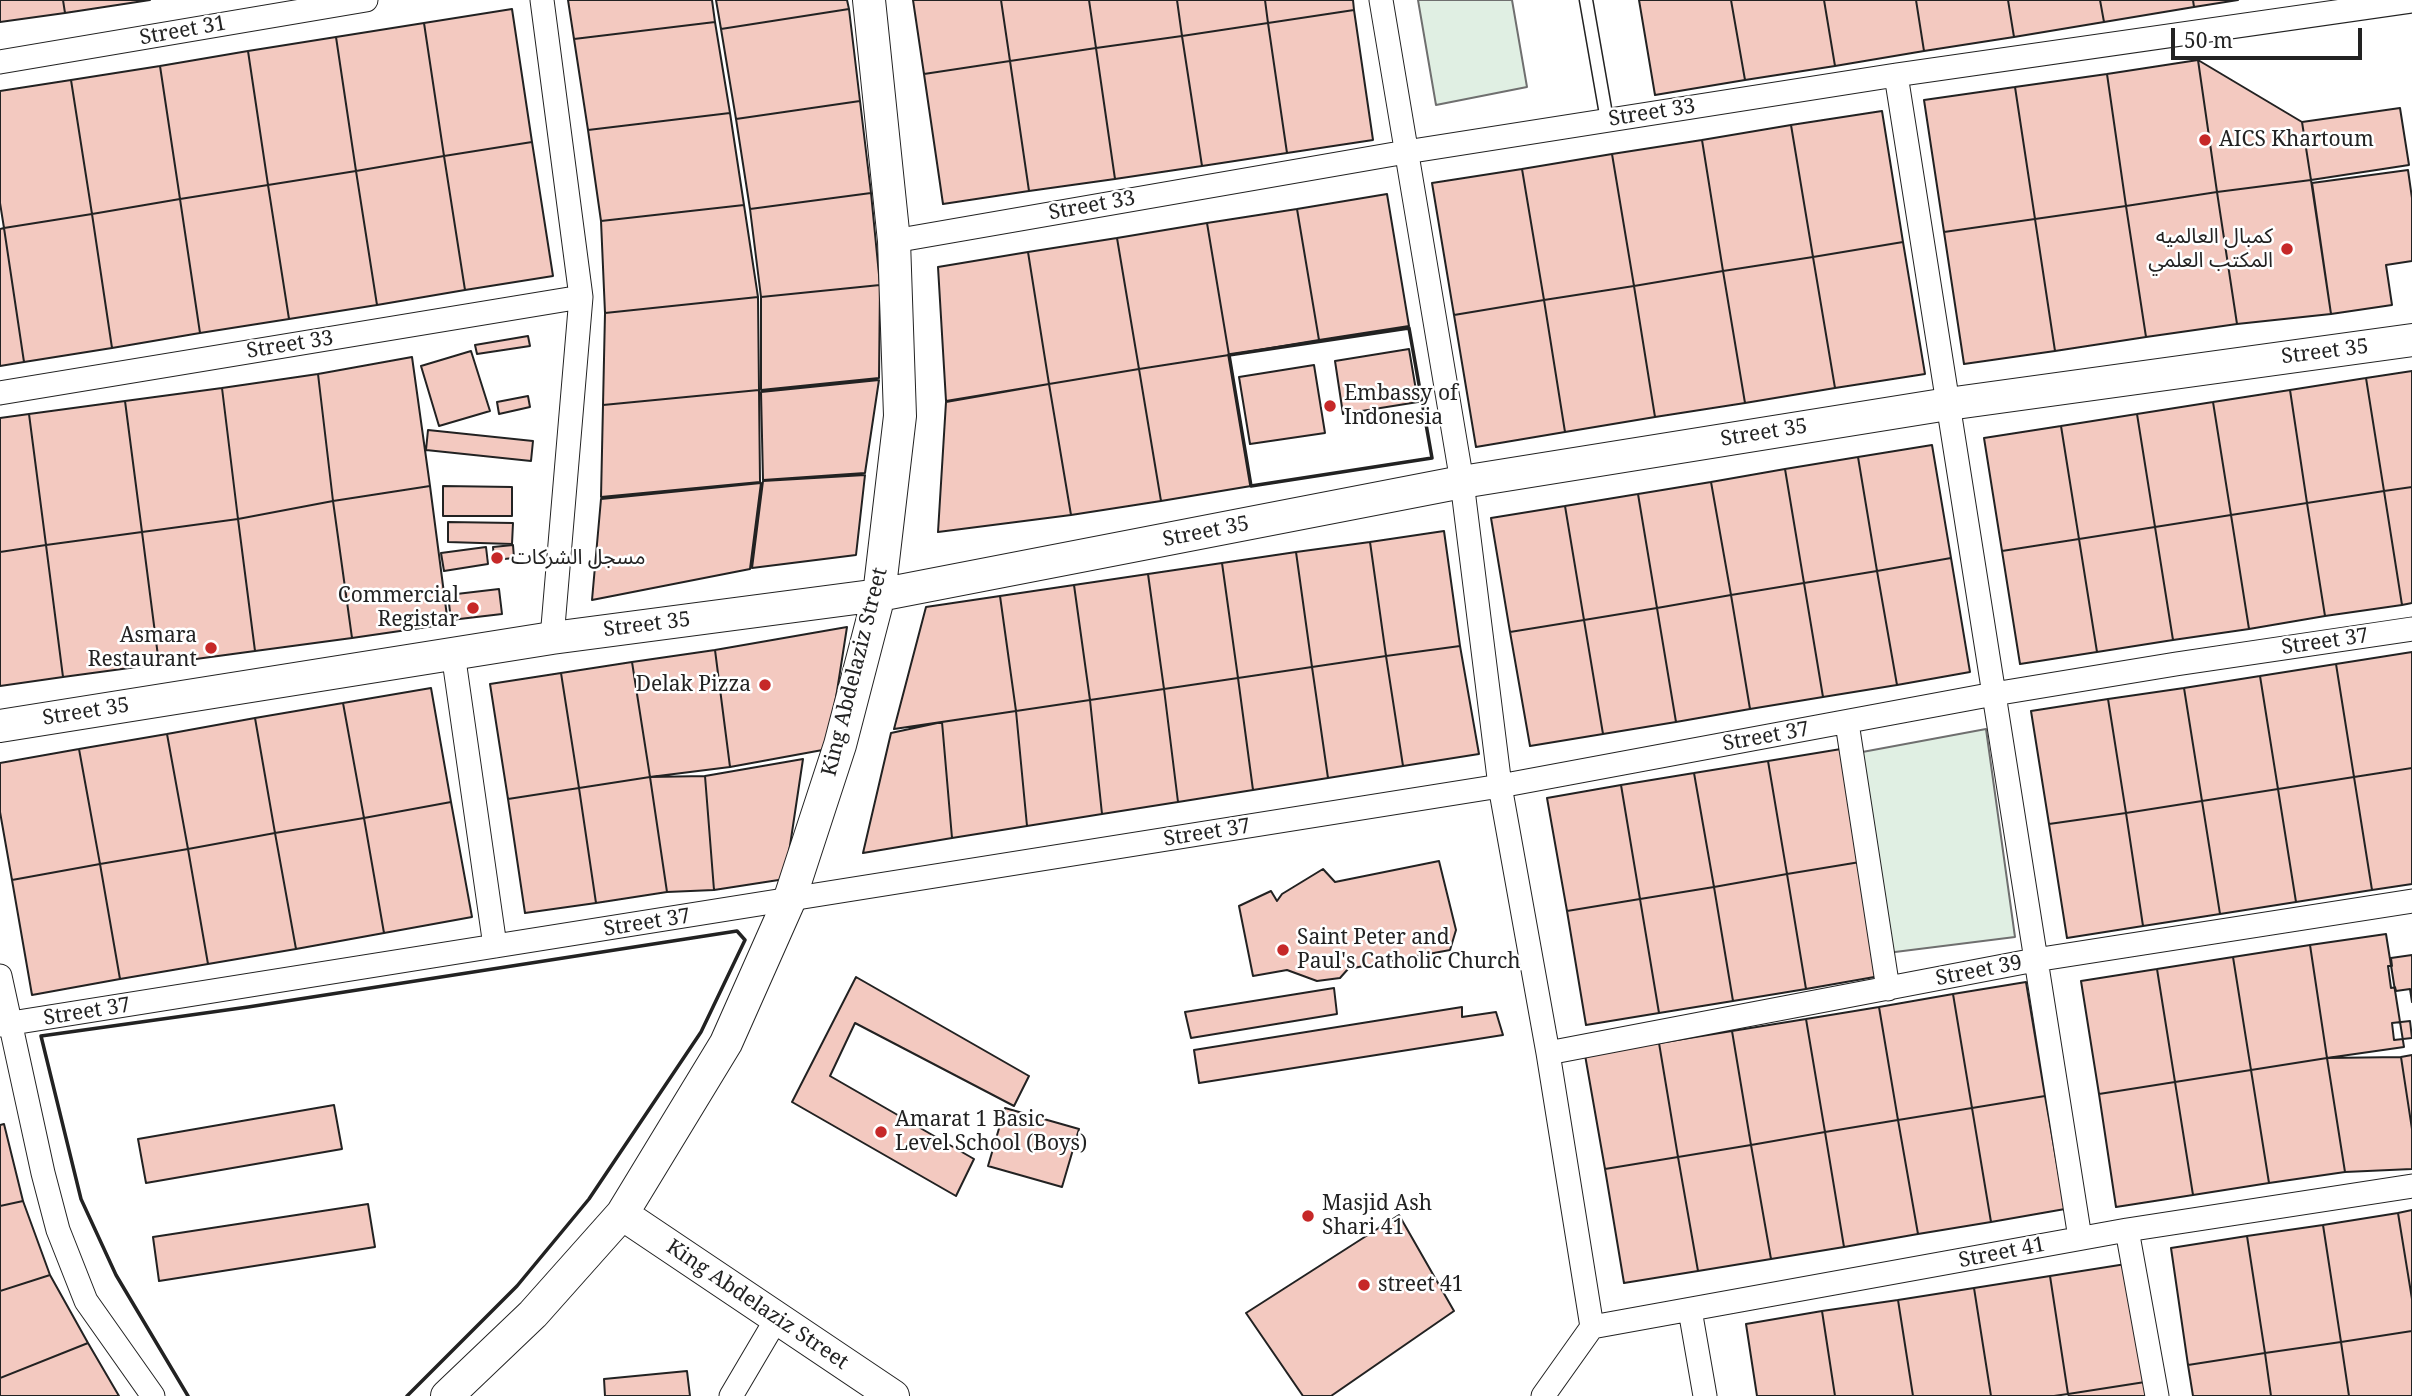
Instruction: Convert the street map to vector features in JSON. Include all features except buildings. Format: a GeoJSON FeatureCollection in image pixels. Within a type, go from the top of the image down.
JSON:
{"type":"FeatureCollection","features":[{"type":"Feature","properties":{"kind":"street","name":"Street 31"},"geometry":{"type":"LineString","coordinates":[[0,62],[366,0]]}},
{"type":"Feature","properties":{"kind":"street"},"geometry":{"type":"LineString","coordinates":[[542,0],[581,298],[552,638]]}},
{"type":"Feature","properties":{"kind":"street","name":"King Abdelaziz Street"},"geometry":{"type":"LineString","coordinates":[[447,1396],[533,1314],[622,1214],[726,1043],[789,901],[841,745],[879,595],[900,416],[894,241],[869,0]]}},
{"type":"Feature","properties":{"kind":"street"},"geometry":{"type":"LineString","coordinates":[[1381,0],[1462,482],[1500,786],[1548,1053],[1592,1327],[1543,1396]]}},
{"type":"Feature","properties":{"kind":"street","name":"Street 33"},"geometry":{"type":"LineString","coordinates":[[894,241],[1607,120],[1896,75],[2412,1]]}},
{"type":"Feature","properties":{"kind":"street"},"geometry":{"type":"LineString","coordinates":[[1896,75],[2080,1238]]}},
{"type":"Feature","properties":{"kind":"street","name":"Street 33"},"geometry":{"type":"LineString","coordinates":[[0,393],[581,298]]}},
{"type":"Feature","properties":{"kind":"street","name":"Street 35"},"geometry":{"type":"LineString","coordinates":[[0,726],[552,638],[879,595],[1462,482],[1948,404],[2412,340]]}},
{"type":"Feature","properties":{"kind":"street","name":"Street 37"},"geometry":{"type":"LineString","coordinates":[[5,1025],[1500,786],[1994,694],[2412,629]]}},
{"type":"Feature","properties":{"kind":"street"},"geometry":{"type":"LineString","coordinates":[[453,653],[495,946]]}},
{"type":"Feature","properties":{"kind":"street"},"geometry":{"type":"LineString","coordinates":[[1847,723],[1888,989]]}},
{"type":"Feature","properties":{"kind":"street","name":"Street 39"},"geometry":{"type":"LineString","coordinates":[[1548,1053],[2035,960],[2412,901]]}},
{"type":"Feature","properties":{"kind":"street"},"geometry":{"type":"LineString","coordinates":[[0,976],[5,1025],[63,1242],[86,1301],[153,1396]]}},
{"type":"Feature","properties":{"kind":"street","name":"Street 41"},"geometry":{"type":"LineString","coordinates":[[1592,1327],[2080,1238],[2412,1186]]}},
{"type":"Feature","properties":{"kind":"street","name":"King Abdelaziz Street"},"geometry":{"type":"LineString","coordinates":[[622,1214],[893,1396]]}},
{"type":"Feature","properties":{"kind":"street"},"geometry":{"type":"LineString","coordinates":[[2127,1230],[2157,1396]]}},
{"type":"Feature","properties":{"kind":"street"},"geometry":{"type":"LineString","coordinates":[[1690,1310],[1705,1396]]}},
{"type":"Feature","properties":{"kind":"street"},"geometry":{"type":"LineString","coordinates":[[732,1396],[777,1318]]}},
{"type":"Feature","properties":{"kind":"lane"},"geometry":{"type":"LineString","coordinates":[[1586,0],[1607,120]]}},
{"type":"Feature","properties":{"kind":"green space"},"geometry":{"type":"Polygon","coordinates":[[[1418,0],[1512,0],[1527,87],[1436,105],[1418,0]]]}},
{"type":"Feature","properties":{"kind":"green space"},"geometry":{"type":"Polygon","coordinates":[[[1986,729],[2015,937],[1887,953],[1857,753],[1986,729]]]}},
{"type":"Feature","properties":{"kind":"wall"},"geometry":{"type":"LineString","coordinates":[[1409,328],[1432,458],[1251,486],[1229,355],[1409,328]]}},
{"type":"Feature","properties":{"kind":"wall"},"geometry":{"type":"LineString","coordinates":[[188,1396],[116,1275],[81,1199],[41,1036],[248,1007],[737,931],[745,940],[701,1032],[589,1199],[517,1286],[407,1396]]}},
{"type":"Feature","properties":{"kind":"place","name":"AICS Khartoum"},"geometry":{"type":"Point","coordinates":[2205,140]}},
{"type":"Feature","properties":{"kind":"place","name":"كمبال العالميه المكتب العلمي"},"geometry":{"type":"Point","coordinates":[2287,249]}},
{"type":"Feature","properties":{"kind":"place","name":"Embassy of Indonesia"},"geometry":{"type":"Point","coordinates":[1330,406]}},
{"type":"Feature","properties":{"kind":"place","name":"مسجل الشركات"},"geometry":{"type":"Point","coordinates":[497,558]}},
{"type":"Feature","properties":{"kind":"place","name":"Commercial Registar"},"geometry":{"type":"Point","coordinates":[473,608]}},
{"type":"Feature","properties":{"kind":"place","name":"Asmara Restaurant"},"geometry":{"type":"Point","coordinates":[211,648]}},
{"type":"Feature","properties":{"kind":"place","name":"Delak Pizza"},"geometry":{"type":"Point","coordinates":[765,685]}},
{"type":"Feature","properties":{"kind":"place","name":"Saint Peter and Paul's Catholic Church"},"geometry":{"type":"Point","coordinates":[1283,950]}},
{"type":"Feature","properties":{"kind":"place","name":"Amarat 1 Basic Level School (Boys)"},"geometry":{"type":"Point","coordinates":[881,1132]}},
{"type":"Feature","properties":{"kind":"place","name":"Masjid Ash Shari 41"},"geometry":{"type":"Point","coordinates":[1308,1216]}},
{"type":"Feature","properties":{"kind":"place","name":"street 41"},"geometry":{"type":"Point","coordinates":[1364,1285]}}]}
